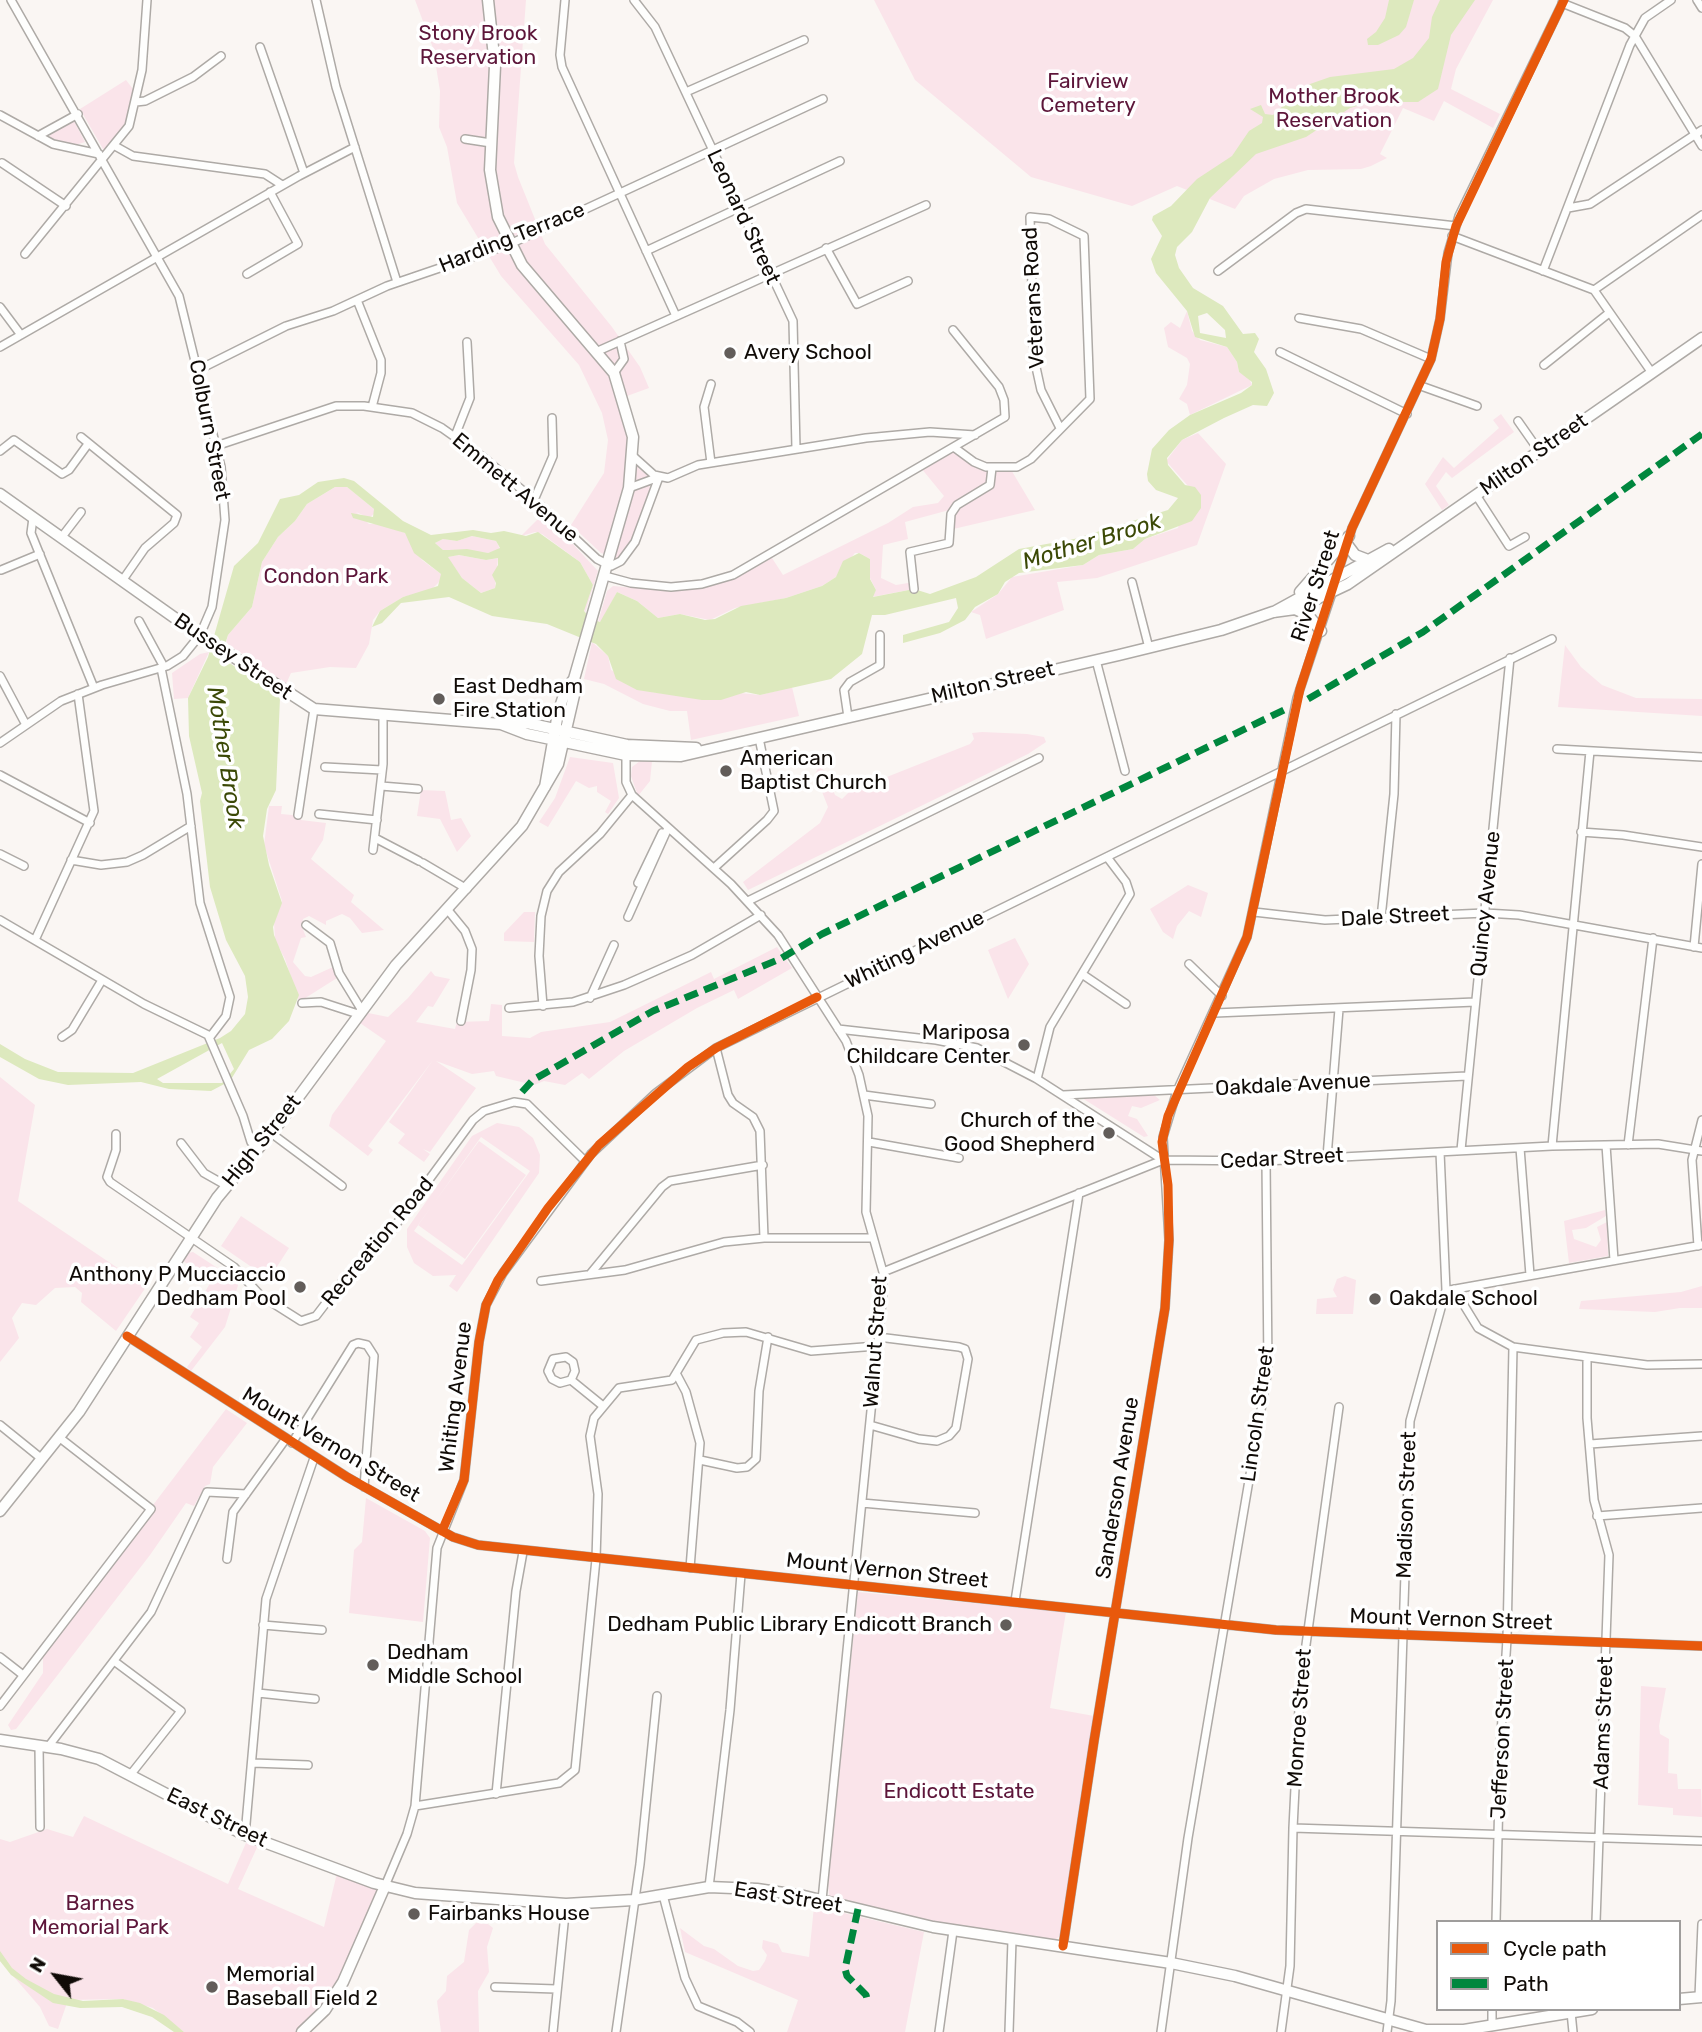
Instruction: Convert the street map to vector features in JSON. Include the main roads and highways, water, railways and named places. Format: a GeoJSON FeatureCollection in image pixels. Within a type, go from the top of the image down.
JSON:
{"type":"FeatureCollection","features":[{"type":"Feature","properties":{"kind":"main road"},"geometry":{"type":"LineString","coordinates":[[488,0],[495,66],[490,170],[494,199],[510,244],[527,271],[598,351],[614,373],[629,419],[634,457],[629,488],[574,679]]}},
{"type":"Feature","properties":{"kind":"main road","name":"Milton Street"},"geometry":{"type":"LineString","coordinates":[[553,740],[667,757],[1149,648],[1221,630],[1332,593],[1702,338]]}},
{"type":"Feature","properties":{"kind":"main road","name":"Bussey Street"},"geometry":{"type":"LineString","coordinates":[[0,494],[205,638],[314,709],[501,724],[553,740]]}},
{"type":"Feature","properties":{"kind":"main road","name":"Milton Street"},"geometry":{"type":"LineString","coordinates":[[1292,605],[1336,577],[1424,531]]}},
{"type":"Feature","properties":{"kind":"main road"},"geometry":{"type":"LineString","coordinates":[[1321,631],[1308,615],[1292,605],[1348,540],[1355,555],[1368,560]]}},
{"type":"Feature","properties":{"kind":"main road","name":"High Street"},"geometry":{"type":"LineString","coordinates":[[545,787],[555,728],[565,692],[574,679]]}},
{"type":"Feature","properties":{"kind":"main road","name":"High Street"},"geometry":{"type":"LineString","coordinates":[[0,1511],[60,1438],[190,1238],[227,1186],[271,1133],[359,1011],[522,826],[556,769],[575,691],[574,679]]}},
{"type":"Feature","properties":{"kind":"main road","name":"Bussey Street"},"geometry":{"type":"LineString","coordinates":[[501,724],[518,721],[555,728]]}},
{"type":"Feature","properties":{"kind":"main road","name":"Milton Street"},"geometry":{"type":"LineString","coordinates":[[555,728],[626,750]]}},
{"type":"Feature","properties":{"kind":"main road","name":"East Street"},"geometry":{"type":"LineString","coordinates":[[0,1740],[90,1756],[131,1774],[246,1835],[385,1886],[456,1899],[566,1904],[633,1899],[709,1887],[757,1889],[822,1900],[953,1931],[1171,1963],[1288,1990],[1388,2027],[1440,2031],[1492,2029],[1578,2011]]}},
{"type":"Feature","properties":{"kind":"main road"},"geometry":{"type":"LineString","coordinates":[[302,2032],[325,2010],[343,1982],[385,1886]]}},
{"type":"Feature","properties":{"kind":"main road"},"geometry":{"type":"LineString","coordinates":[[1681,1999],[1701,1997]]}},
{"type":"Feature","properties":{"kind":"water"},"geometry":{"type":"Polygon","coordinates":[[[1389,0],[1414,0],[1406,27],[1399,35],[1378,45],[1368,45],[1367,39],[1376,32],[1385,18],[1389,0]]]}},
{"type":"Feature","properties":{"kind":"water","name":"Mother Brook"},"geometry":{"type":"Polygon","coordinates":[[[1440,0],[1475,0],[1451,35],[1438,89],[1418,102],[1371,102],[1350,108],[1306,137],[1256,154],[1210,198],[1192,232],[1177,247],[1175,255],[1179,268],[1193,288],[1223,306],[1243,334],[1255,333],[1259,339],[1254,352],[1266,369],[1274,393],[1267,406],[1253,405],[1182,440],[1167,458],[1168,465],[1185,485],[1195,487],[1201,495],[1201,508],[1192,521],[1145,539],[1133,549],[1099,555],[1083,565],[1019,573],[1005,582],[998,594],[975,607],[965,620],[940,633],[903,643],[903,635],[949,622],[958,608],[956,598],[885,615],[872,615],[862,654],[831,679],[760,695],[746,692],[721,700],[702,700],[637,690],[616,679],[608,656],[596,644],[547,624],[492,616],[449,597],[401,603],[382,623],[372,627],[380,611],[403,597],[438,586],[441,574],[414,553],[405,533],[353,518],[351,513],[373,517],[374,509],[347,487],[335,487],[307,504],[295,521],[278,537],[262,562],[252,607],[228,635],[221,657],[280,698],[276,790],[267,809],[263,836],[269,865],[282,903],[273,927],[274,935],[299,995],[289,1021],[272,1039],[249,1050],[230,1081],[211,1091],[169,1089],[141,1082],[68,1085],[39,1079],[0,1057],[0,1044],[25,1059],[58,1072],[133,1073],[220,1038],[231,1031],[245,1014],[248,997],[245,976],[226,940],[210,887],[200,801],[202,793],[189,736],[188,698],[208,657],[234,566],[258,543],[280,499],[299,495],[318,482],[344,478],[354,481],[403,521],[431,535],[473,530],[491,533],[504,531],[526,536],[538,532],[580,562],[593,585],[584,611],[591,619],[600,622],[617,592],[637,601],[658,618],[680,614],[705,620],[715,619],[741,606],[786,598],[822,586],[836,577],[843,561],[859,553],[870,559],[870,579],[876,590],[873,597],[914,589],[930,594],[976,577],[1019,549],[1074,539],[1168,510],[1178,498],[1156,490],[1148,481],[1152,449],[1169,430],[1190,415],[1241,393],[1252,385],[1252,382],[1239,372],[1237,362],[1227,347],[1195,337],[1187,311],[1156,273],[1151,259],[1162,236],[1152,220],[1153,216],[1171,206],[1197,179],[1232,156],[1249,131],[1262,123],[1263,117],[1250,109],[1261,105],[1265,114],[1273,115],[1285,104],[1285,99],[1310,84],[1330,77],[1394,69],[1413,58],[1429,38],[1432,17],[1440,0]],[[1207,313],[1198,316],[1200,333],[1226,338],[1225,330],[1207,313]],[[472,536],[457,541],[443,539],[435,543],[443,550],[467,549],[488,553],[500,548],[496,541],[472,536]],[[459,555],[448,557],[462,578],[481,593],[495,588],[492,575],[498,565],[498,558],[486,560],[459,555]],[[222,1043],[157,1079],[163,1083],[222,1083],[234,1069],[222,1043]]]}},
{"type":"Feature","properties":{"kind":"water"},"geometry":{"type":"Polygon","coordinates":[[[0,1951],[12,1968],[54,1994],[83,2001],[123,1999],[140,2003],[164,2015],[184,2032],[174,2032],[152,2017],[122,2007],[80,2008],[53,2003],[11,1975],[0,1961],[0,1951]]]}},
{"type":"Feature","properties":{"kind":"place","name":"Avery School"},"geometry":{"type":"Point","coordinates":[730,353]}},
{"type":"Feature","properties":{"kind":"place","name":"East Dedham Fire Station"},"geometry":{"type":"Point","coordinates":[439,699]}},
{"type":"Feature","properties":{"kind":"place","name":"American Baptist Church"},"geometry":{"type":"Point","coordinates":[726,771]}},
{"type":"Feature","properties":{"kind":"place","name":"Mariposa Childcare Center"},"geometry":{"type":"Point","coordinates":[1024,1045]}},
{"type":"Feature","properties":{"kind":"place","name":"Church of the Good Shepherd"},"geometry":{"type":"Point","coordinates":[1109,1133]}},
{"type":"Feature","properties":{"kind":"place","name":"Anthony P Mucciaccio Dedham Pool"},"geometry":{"type":"Point","coordinates":[300,1287]}},
{"type":"Feature","properties":{"kind":"place","name":"Oakdale School"},"geometry":{"type":"Point","coordinates":[1375,1299]}},
{"type":"Feature","properties":{"kind":"place","name":"Dedham Public Library Endicott Branch"},"geometry":{"type":"Point","coordinates":[1006,1625]}},
{"type":"Feature","properties":{"kind":"place","name":"Dedham Middle School"},"geometry":{"type":"Point","coordinates":[373,1665]}},
{"type":"Feature","properties":{"kind":"place","name":"Fairbanks House"},"geometry":{"type":"Point","coordinates":[414,1914]}},
{"type":"Feature","properties":{"kind":"place","name":"Memorial Baseball Field 2"},"geometry":{"type":"Point","coordinates":[212,1987]}},
{"type":"Feature","properties":{"kind":"park label","name":"Stony Brook Reservation"},"geometry":{"type":"Point","coordinates":[478,46]}},
{"type":"Feature","properties":{"kind":"park label","name":"Fairview Cemetery"},"geometry":{"type":"Point","coordinates":[1088,94]}},
{"type":"Feature","properties":{"kind":"park label","name":"Mother Brook Reservation"},"geometry":{"type":"Point","coordinates":[1334,109]}},
{"type":"Feature","properties":{"kind":"park label","name":"Condon Park"},"geometry":{"type":"Point","coordinates":[326,577]}},
{"type":"Feature","properties":{"kind":"park label","name":"Endicott Estate"},"geometry":{"type":"Point","coordinates":[959,1792]}},
{"type":"Feature","properties":{"kind":"park label","name":"Barnes Memorial Park"},"geometry":{"type":"Point","coordinates":[100,1916]}}]}
